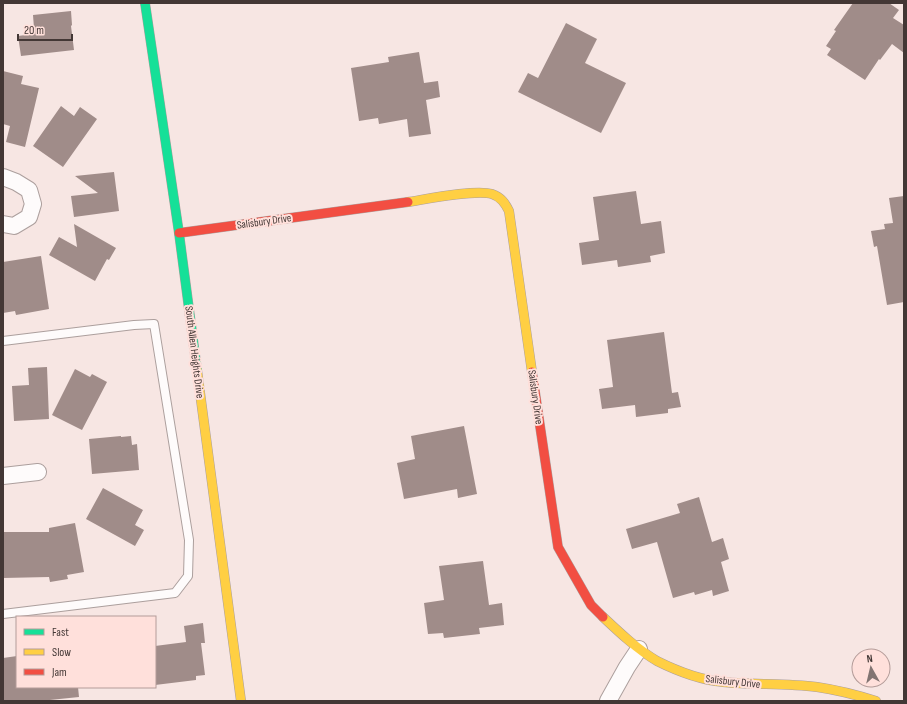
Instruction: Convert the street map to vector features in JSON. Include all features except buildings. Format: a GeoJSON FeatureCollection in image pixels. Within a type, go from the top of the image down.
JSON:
{"type":"FeatureCollection","features":[{"type":"Feature","properties":{"kind":"street","name":"South Allen Heights Drive"},"geometry":{"type":"LineString","coordinates":[[145,3],[179,233],[240,701]]}},
{"type":"Feature","properties":{"kind":"street"},"geometry":{"type":"LineString","coordinates":[[3,177],[16,182],[29,190],[32,204],[29,217],[14,226],[3,224]]}},
{"type":"Feature","properties":{"kind":"street","name":"Salisbury Drive"},"geometry":{"type":"LineString","coordinates":[[179,233],[478,192],[495,194],[506,205],[510,219],[558,547],[591,605],[639,649],[658,661],[702,678],[740,684],[817,687],[858,695],[876,701]]}},
{"type":"Feature","properties":{"kind":"street"},"geometry":{"type":"LineString","coordinates":[[3,476],[38,472]]}},
{"type":"Feature","properties":{"kind":"street"},"geometry":{"type":"LineString","coordinates":[[608,701],[639,649]]}},
{"type":"Feature","properties":{"kind":"lane"},"geometry":{"type":"LineString","coordinates":[[3,341],[134,325],[154,324],[189,540],[188,576],[175,593],[3,614]]}},
{"type":"Feature","properties":{"kind":"traffic: fast"},"geometry":{"type":"LineString","coordinates":[[145,3],[179,233],[197,370]]}},
{"type":"Feature","properties":{"kind":"traffic: slow"},"geometry":{"type":"LineString","coordinates":[[408,202],[451,195],[485,193],[495,195],[504,203],[509,211],[532,372]]}},
{"type":"Feature","properties":{"kind":"traffic: slow"},"geometry":{"type":"LineString","coordinates":[[197,370],[241,701]]}},
{"type":"Feature","properties":{"kind":"traffic: slow"},"geometry":{"type":"LineString","coordinates":[[603,617],[622,635],[657,661],[681,672],[723,682],[817,687],[876,701]]}},
{"type":"Feature","properties":{"kind":"traffic: jam"},"geometry":{"type":"LineString","coordinates":[[179,233],[408,202]]}},
{"type":"Feature","properties":{"kind":"traffic: jam"},"geometry":{"type":"LineString","coordinates":[[532,372],[558,547],[591,605],[603,617]]}}]}
